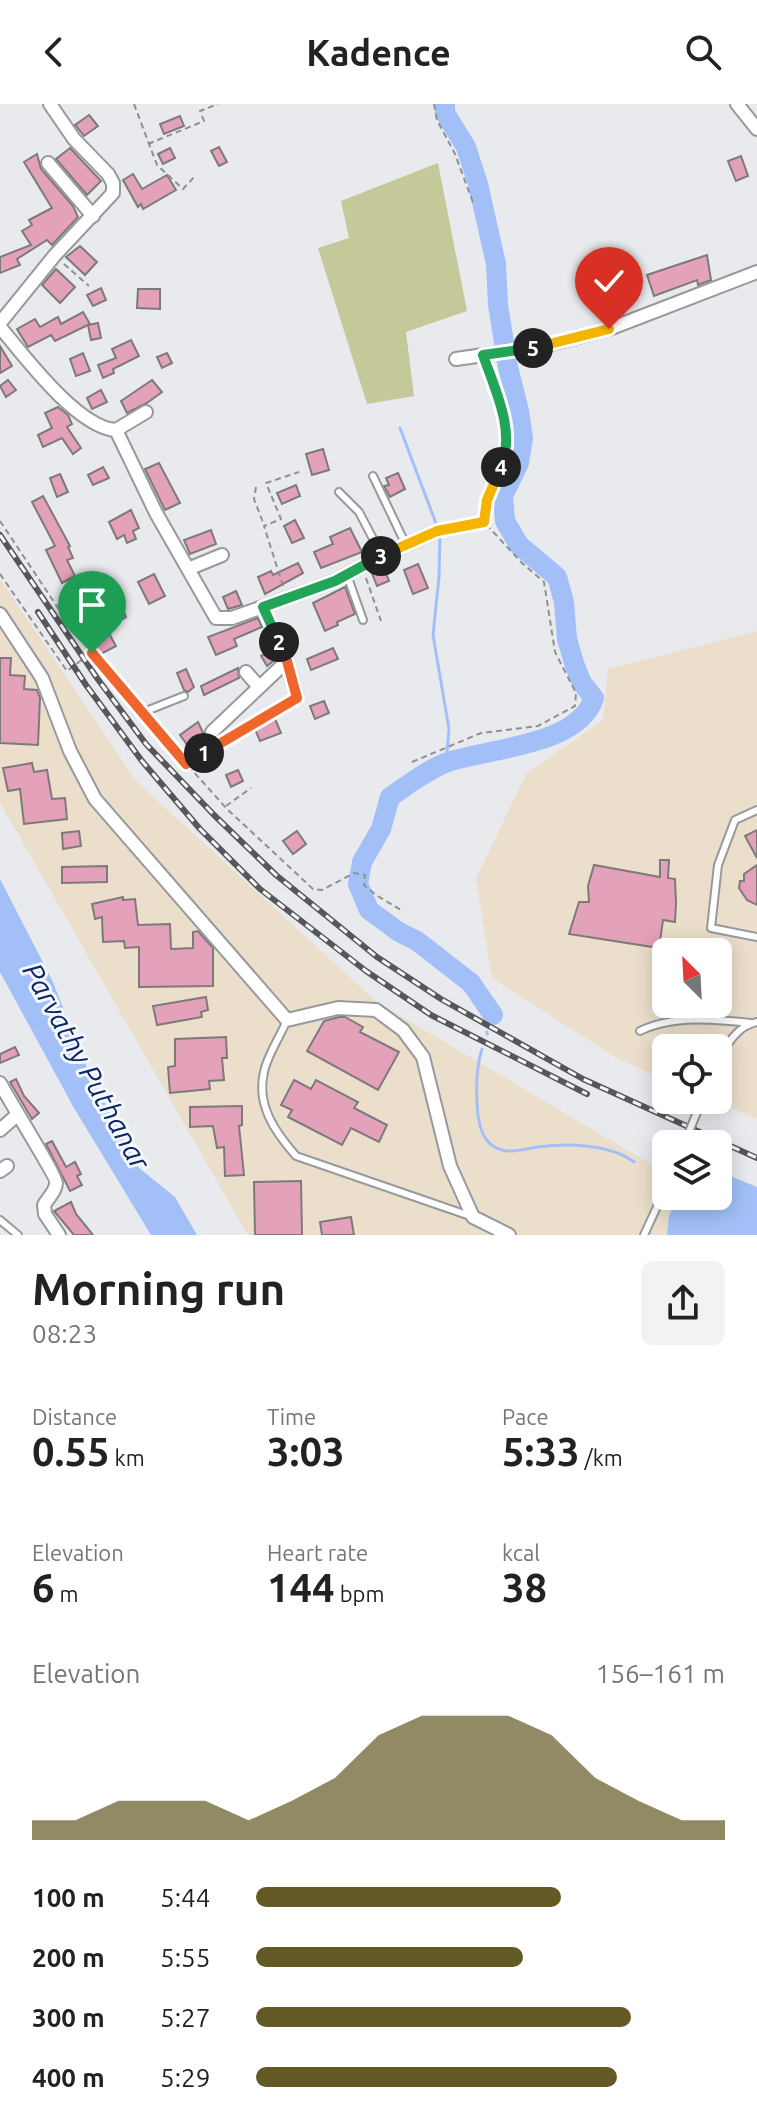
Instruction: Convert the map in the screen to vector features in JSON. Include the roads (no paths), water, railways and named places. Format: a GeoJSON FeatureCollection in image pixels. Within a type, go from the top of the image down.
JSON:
{"type":"FeatureCollection","features":[{"type":"Feature","properties":{"kind":"street"},"geometry":{"type":"LineString","coordinates":[[50,104],[74,139],[108,174],[113,183],[113,193],[55,255],[0,325],[69,405],[105,430],[116,430],[146,412]]}},
{"type":"Feature","properties":{"kind":"street"},"geometry":{"type":"LineString","coordinates":[[737,104],[757,129]]}},
{"type":"Feature","properties":{"kind":"street"},"geometry":{"type":"LineString","coordinates":[[48,163],[93,216]]}},
{"type":"Feature","properties":{"kind":"street"},"geometry":{"type":"LineString","coordinates":[[456,359],[518,350],[609,329],[757,272]]}},
{"type":"Feature","properties":{"kind":"street"},"geometry":{"type":"LineString","coordinates":[[116,430],[156,513],[216,618],[232,618],[347,575],[437,531]]}},
{"type":"Feature","properties":{"kind":"street"},"geometry":{"type":"LineString","coordinates":[[188,569],[222,555]]}},
{"type":"Feature","properties":{"kind":"street"},"geometry":{"type":"LineString","coordinates":[[263,607],[287,661],[297,698]]}},
{"type":"Feature","properties":{"kind":"street"},"geometry":{"type":"LineString","coordinates":[[0,614],[42,678],[70,751],[95,799],[287,1020],[338,1008],[376,1010],[403,1030],[423,1057],[450,1166],[473,1217],[509,1235]]}},
{"type":"Feature","properties":{"kind":"street"},"geometry":{"type":"LineString","coordinates":[[212,732],[287,661]]}},
{"type":"Feature","properties":{"kind":"street"},"geometry":{"type":"LineString","coordinates":[[246,672],[259,687]]}},
{"type":"Feature","properties":{"kind":"street"},"geometry":{"type":"LineString","coordinates":[[0,1083],[56,1175],[55,1189],[44,1205],[45,1214],[59,1235]]}},
{"type":"Feature","properties":{"kind":"street"},"geometry":{"type":"LineString","coordinates":[[0,1130],[17,1115]]}},
{"type":"Feature","properties":{"kind":"lane"},"geometry":{"type":"LineString","coordinates":[[373,476],[406,545]]}},
{"type":"Feature","properties":{"kind":"lane"},"geometry":{"type":"LineString","coordinates":[[339,492],[359,512],[382,556]]}},
{"type":"Feature","properties":{"kind":"lane"},"geometry":{"type":"LineString","coordinates":[[347,575],[363,620]]}},
{"type":"Feature","properties":{"kind":"lane"},"geometry":{"type":"LineString","coordinates":[[141,713],[184,696]]}},
{"type":"Feature","properties":{"kind":"lane"},"geometry":{"type":"LineString","coordinates":[[757,810],[735,820],[718,865],[711,928],[757,937]]}},
{"type":"Feature","properties":{"kind":"lane"},"geometry":{"type":"LineString","coordinates":[[640,1031],[654,1024],[714,1019],[754,1022]]}},
{"type":"Feature","properties":{"kind":"lane"},"geometry":{"type":"LineString","coordinates":[[287,1020],[264,1071],[263,1106],[279,1137],[296,1156],[473,1217]]}},
{"type":"Feature","properties":{"kind":"lane"},"geometry":{"type":"LineString","coordinates":[[732,1038],[754,1022]]}},
{"type":"Feature","properties":{"kind":"lane"},"geometry":{"type":"LineString","coordinates":[[644,1235],[655,1210]]}},
{"type":"Feature","properties":{"kind":"lane"},"geometry":{"type":"LineString","coordinates":[[0,1220],[18,1235]]}},
{"type":"Feature","properties":{"kind":"water"},"geometry":{"type":"Polygon","coordinates":[[[0,879],[52,980],[90,1075],[139,1168],[175,1197],[197,1235],[151,1235],[74,1108],[0,972],[0,879]]]}},
{"type":"Feature","properties":{"kind":"water"},"geometry":{"type":"Polygon","coordinates":[[[732,1177],[757,1187],[757,1235],[667,1235],[672,1210],[732,1210],[732,1177]]]}},
{"type":"Feature","properties":{"kind":"waterway"},"geometry":{"type":"LineString","coordinates":[[445,104],[445,113],[466,147],[478,184],[496,264],[498,305],[523,438],[519,463],[503,496],[505,521],[519,545],[557,577],[564,602],[567,639],[575,666],[582,683],[594,698],[585,714],[552,736],[448,762],[390,797],[381,829],[362,862],[358,884],[369,910],[417,941],[471,983],[493,1015]]}},
{"type":"Feature","properties":{"kind":"waterway"},"geometry":{"type":"LineString","coordinates":[[400,428],[437,526]]}},
{"type":"Feature","properties":{"kind":"waterway"},"geometry":{"type":"LineString","coordinates":[[440,533],[433,635],[449,729],[446,763],[456,759]]}},
{"type":"Feature","properties":{"kind":"waterway"},"geometry":{"type":"LineString","coordinates":[[482,1049],[477,1076],[478,1112],[480,1127],[492,1145],[511,1151],[549,1146],[588,1146],[613,1152],[634,1162]]}},
{"type":"Feature","properties":{"kind":"railway"},"geometry":{"type":"LineString","coordinates":[[0,535],[146,744],[276,875],[377,957],[441,999],[583,1079],[757,1158]]}},
{"type":"Feature","properties":{"kind":"railway"},"geometry":{"type":"LineString","coordinates":[[38,612],[86,685],[142,761],[200,829],[260,889],[366,971],[431,1015],[587,1094]]}},
{"type":"Feature","properties":{"kind":"water label","name":"Parvathy Puthanar"},"geometry":{"type":"Point","coordinates":[87,1066]}}]}
